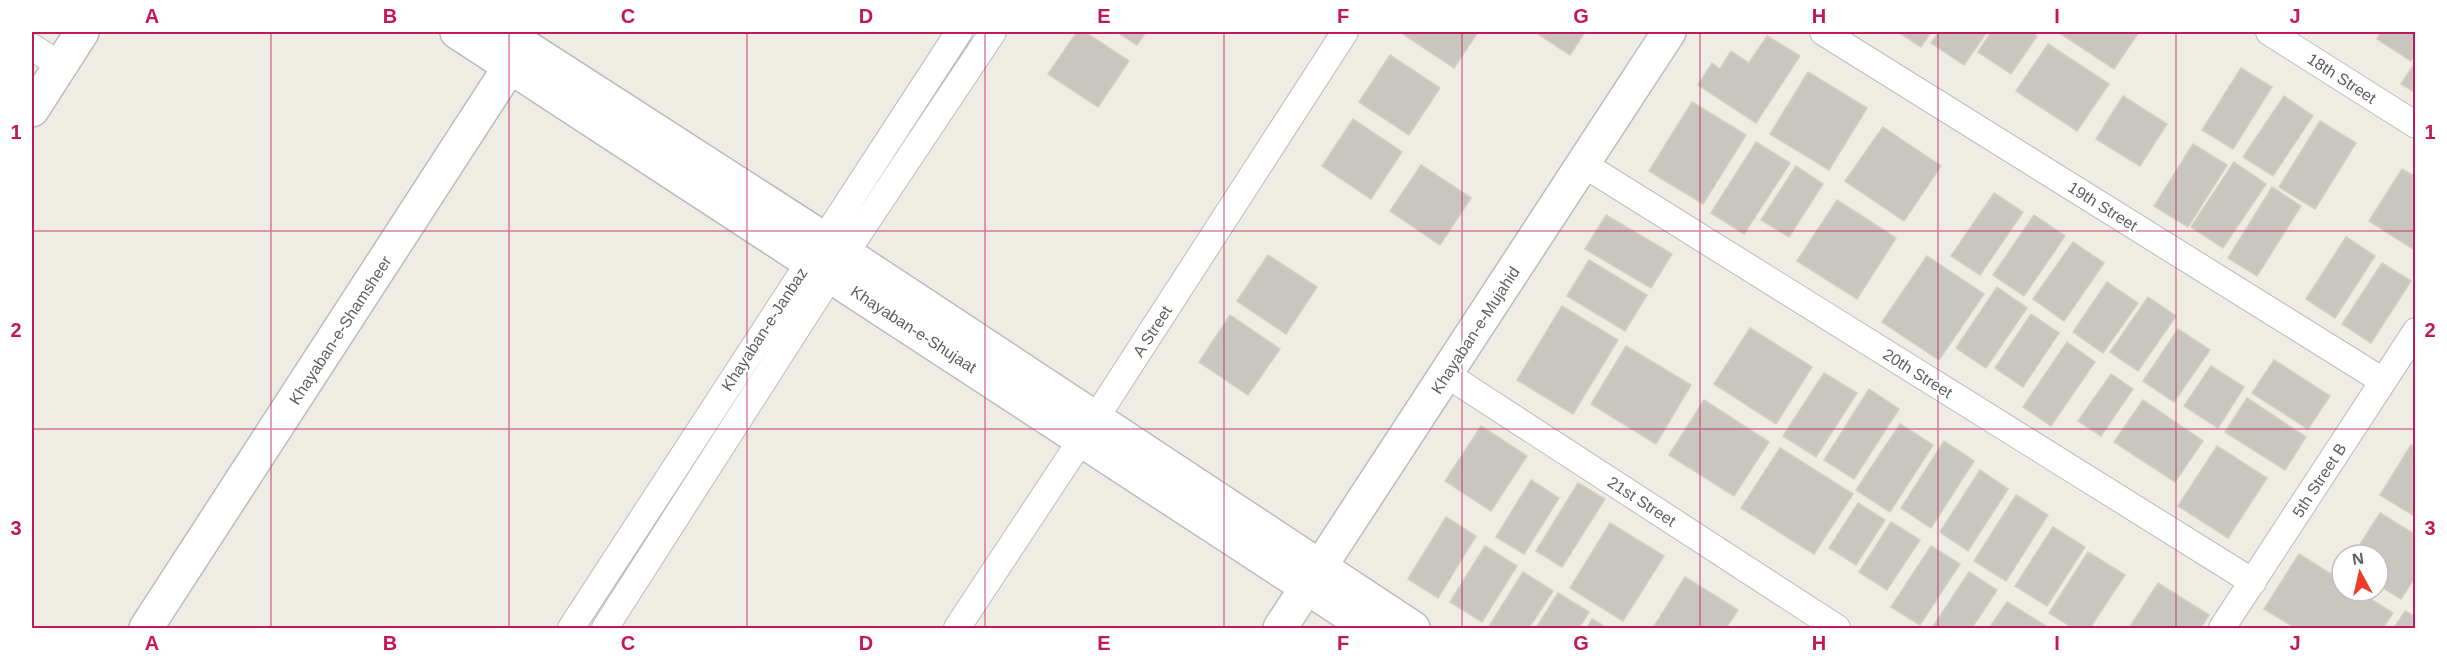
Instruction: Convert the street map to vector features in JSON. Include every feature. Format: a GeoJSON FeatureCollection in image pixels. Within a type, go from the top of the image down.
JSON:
{"type":"FeatureCollection","features":[{"type":"Feature","properties":{"kind":"main road"},"geometry":{"type":"LineString","coordinates":[[32,110],[82,32]]}},
{"type":"Feature","properties":{"kind":"main road","name":"Khayaban-e-Shujaat"},"geometry":{"type":"LineString","coordinates":[[457,32],[518,43],[827,257],[1313,578],[1413,628]]}},
{"type":"Feature","properties":{"kind":"main road","name":"Khayaban-e-Mujahid"},"geometry":{"type":"LineString","coordinates":[[1280,628],[1669,32]]}},
{"type":"Feature","properties":{"kind":"main road","name":"Khayaban-e-Shamsheer"},"geometry":{"type":"LineString","coordinates":[[146,628],[518,43]]}},
{"type":"Feature","properties":{"kind":"main road","name":"Khayaban-e-Shujaat"},"geometry":{"type":"LineString","coordinates":[[1313,578],[1369,628]]}},
{"type":"Feature","properties":{"kind":"street","name":"Khayaban-e-Janbaz"},"geometry":{"type":"LineString","coordinates":[[605,628],[959,32]]}},
{"type":"Feature","properties":{"kind":"street","name":"Khayaban-e-Janbaz"},"geometry":{"type":"LineString","coordinates":[[571,628],[827,257],[993,32]]}},
{"type":"Feature","properties":{"kind":"street","name":"A Street"},"geometry":{"type":"LineString","coordinates":[[957,628],[1345,32]]}},
{"type":"Feature","properties":{"kind":"street","name":"19th Street"},"geometry":{"type":"LineString","coordinates":[[1823,32],[2383,381]]}},
{"type":"Feature","properties":{"kind":"street","name":"18th Street"},"geometry":{"type":"LineString","coordinates":[[2269,32],[2415,125]]}},
{"type":"Feature","properties":{"kind":"street"},"geometry":{"type":"LineString","coordinates":[[32,47],[60,65]]}},
{"type":"Feature","properties":{"kind":"street","name":"20th Street"},"geometry":{"type":"LineString","coordinates":[[1583,164],[2253,582]]}},
{"type":"Feature","properties":{"kind":"street","name":"5th Street B"},"geometry":{"type":"LineString","coordinates":[[2222,628],[2415,331]]}},
{"type":"Feature","properties":{"kind":"street","name":"21st Street"},"geometry":{"type":"LineString","coordinates":[[1446,374],[1837,628]]}},
{"type":"Feature","properties":{"kind":"building"},"geometry":{"type":"Polygon","coordinates":[[[1077,32],[1085,32],[1129,61],[1098,107],[1048,74],[1077,32]]]}},
{"type":"Feature","properties":{"kind":"building"},"geometry":{"type":"Polygon","coordinates":[[[1117,32],[1146,32],[1137,45],[1117,32]]]}},
{"type":"Feature","properties":{"kind":"building"},"geometry":{"type":"Polygon","coordinates":[[[1407,32],[1478,32],[1454,68],[1404,35],[1407,32]]]}},
{"type":"Feature","properties":{"kind":"building"},"geometry":{"type":"Polygon","coordinates":[[[1535,32],[1585,32],[1570,55],[1535,32]]]}},
{"type":"Feature","properties":{"kind":"building"},"geometry":{"type":"Polygon","coordinates":[[[1898,32],[1931,32],[1921,47],[1898,32]]]}},
{"type":"Feature","properties":{"kind":"building"},"geometry":{"type":"Polygon","coordinates":[[[1939,32],[1987,32],[1964,65],[1931,43],[1939,32]]]}},
{"type":"Feature","properties":{"kind":"building"},"geometry":{"type":"Polygon","coordinates":[[[1991,32],[2031,32],[2037,36],[2011,74],[1978,52],[1991,32]]]}},
{"type":"Feature","properties":{"kind":"building"},"geometry":{"type":"Polygon","coordinates":[[[2058,32],[2139,32],[2114,69],[2058,32]]]}},
{"type":"Feature","properties":{"kind":"building"},"geometry":{"type":"Polygon","coordinates":[[[2381,32],[2416,32],[2416,53],[2411,61],[2377,39],[2381,32]]]}},
{"type":"Feature","properties":{"kind":"building"},"geometry":{"type":"Polygon","coordinates":[[[1767,36],[1800,56],[1756,123],[1698,85],[1712,63],[1720,69],[1731,51],[1749,63],[1767,36]]]}},
{"type":"Feature","properties":{"kind":"building"},"geometry":{"type":"Polygon","coordinates":[[[2048,44],[2109,84],[2077,131],[2016,91],[2048,44]]]}},
{"type":"Feature","properties":{"kind":"building"},"geometry":{"type":"Polygon","coordinates":[[[1390,55],[1440,88],[1409,135],[1359,102],[1390,55]]]}},
{"type":"Feature","properties":{"kind":"building"},"geometry":{"type":"Polygon","coordinates":[[[2416,61],[2416,93],[2401,84],[2416,61]]]}},
{"type":"Feature","properties":{"kind":"building"},"geometry":{"type":"Polygon","coordinates":[[[2241,68],[2272,87],[2233,149],[2202,130],[2241,68]]]}},
{"type":"Feature","properties":{"kind":"building"},"geometry":{"type":"Polygon","coordinates":[[[1808,72],[1867,108],[1829,170],[1770,134],[1808,72]]]}},
{"type":"Feature","properties":{"kind":"building"},"geometry":{"type":"Polygon","coordinates":[[[2123,96],[2167,124],[2140,166],[2096,139],[2123,96]]]}},
{"type":"Feature","properties":{"kind":"building"},"geometry":{"type":"Polygon","coordinates":[[[2284,96],[2313,116],[2273,176],[2243,157],[2284,96]]]}},
{"type":"Feature","properties":{"kind":"building"},"geometry":{"type":"Polygon","coordinates":[[[1692,102],[1746,135],[1703,204],[1649,171],[1692,102]]]}},
{"type":"Feature","properties":{"kind":"building"},"geometry":{"type":"Polygon","coordinates":[[[1353,119],[1402,152],[1371,199],[1322,166],[1353,119]]]}},
{"type":"Feature","properties":{"kind":"building"},"geometry":{"type":"Polygon","coordinates":[[[2320,121],[2356,143],[2315,209],[2279,187],[2320,121]]]}},
{"type":"Feature","properties":{"kind":"building"},"geometry":{"type":"Polygon","coordinates":[[[1883,127],[1941,166],[1904,221],[1845,181],[1883,127]]]}},
{"type":"Feature","properties":{"kind":"building"},"geometry":{"type":"Polygon","coordinates":[[[1756,142],[1790,163],[1744,234],[1711,213],[1756,142]]]}},
{"type":"Feature","properties":{"kind":"building"},"geometry":{"type":"Polygon","coordinates":[[[2193,144],[2227,165],[2188,227],[2154,206],[2193,144]]]}},
{"type":"Feature","properties":{"kind":"building"},"geometry":{"type":"Polygon","coordinates":[[[2234,162],[2266,184],[2223,248],[2191,227],[2234,162]]]}},
{"type":"Feature","properties":{"kind":"building"},"geometry":{"type":"Polygon","coordinates":[[[1421,165],[1471,198],[1440,245],[1390,211],[1421,165]]]}},
{"type":"Feature","properties":{"kind":"building"},"geometry":{"type":"Polygon","coordinates":[[[1796,166],[1823,184],[1789,237],[1761,220],[1796,166]]]}},
{"type":"Feature","properties":{"kind":"building"},"geometry":{"type":"Polygon","coordinates":[[[2402,169],[2416,177],[2416,251],[2369,221],[2402,169]]]}},
{"type":"Feature","properties":{"kind":"building"},"geometry":{"type":"Polygon","coordinates":[[[2272,187],[2301,206],[2257,276],[2228,258],[2272,187]]]}},
{"type":"Feature","properties":{"kind":"building"},"geometry":{"type":"Polygon","coordinates":[[[1994,193],[2023,212],[1980,275],[1951,256],[1994,193]]]}},
{"type":"Feature","properties":{"kind":"building"},"geometry":{"type":"Polygon","coordinates":[[[1837,200],[1896,238],[1857,299],[1797,261],[1837,200]]]}},
{"type":"Feature","properties":{"kind":"building"},"geometry":{"type":"Polygon","coordinates":[[[1606,215],[1672,254],[1651,288],[1585,249],[1606,215]]]}},
{"type":"Feature","properties":{"kind":"building"},"geometry":{"type":"Polygon","coordinates":[[[2034,215],[2065,236],[2024,296],[1993,275],[2034,215]]]}},
{"type":"Feature","properties":{"kind":"building"},"geometry":{"type":"Polygon","coordinates":[[[2346,237],[2375,256],[2335,318],[2306,299],[2346,237]]]}},
{"type":"Feature","properties":{"kind":"building"},"geometry":{"type":"Polygon","coordinates":[[[2073,242],[2104,263],[2064,321],[2033,299],[2073,242]]]}},
{"type":"Feature","properties":{"kind":"building"},"geometry":{"type":"Polygon","coordinates":[[[1268,255],[1317,287],[1286,334],[1237,301],[1268,255]]]}},
{"type":"Feature","properties":{"kind":"building"},"geometry":{"type":"Polygon","coordinates":[[[1927,256],[1984,294],[1939,360],[1882,322],[1927,256]]]}},
{"type":"Feature","properties":{"kind":"building"},"geometry":{"type":"Polygon","coordinates":[[[1589,260],[1647,295],[1625,331],[1567,296],[1589,260]]]}},
{"type":"Feature","properties":{"kind":"building"},"geometry":{"type":"Polygon","coordinates":[[[2382,263],[2411,281],[2371,343],[2342,324],[2382,263]]]}},
{"type":"Feature","properties":{"kind":"building"},"geometry":{"type":"Polygon","coordinates":[[[2107,282],[2138,303],[2103,353],[2073,332],[2107,282]]]}},
{"type":"Feature","properties":{"kind":"building"},"geometry":{"type":"Polygon","coordinates":[[[1997,287],[2027,308],[1986,368],[1956,348],[1997,287]]]}},
{"type":"Feature","properties":{"kind":"building"},"geometry":{"type":"Polygon","coordinates":[[[2148,297],[2176,316],[2138,371],[2110,352],[2148,297]]]}},
{"type":"Feature","properties":{"kind":"building"},"geometry":{"type":"Polygon","coordinates":[[[1562,306],[1618,340],[1573,414],[1517,380],[1562,306]]]}},
{"type":"Feature","properties":{"kind":"building"},"geometry":{"type":"Polygon","coordinates":[[[2031,314],[2059,333],[2023,387],[1995,368],[2031,314]]]}},
{"type":"Feature","properties":{"kind":"building"},"geometry":{"type":"Polygon","coordinates":[[[1230,315],[1280,349],[1248,395],[1199,362],[1230,315]]]}},
{"type":"Feature","properties":{"kind":"building"},"geometry":{"type":"Polygon","coordinates":[[[1750,328],[1812,367],[1776,424],[1714,384],[1750,328]]]}},
{"type":"Feature","properties":{"kind":"building"},"geometry":{"type":"Polygon","coordinates":[[[2178,329],[2210,350],[2174,402],[2143,381],[2178,329]]]}},
{"type":"Feature","properties":{"kind":"building"},"geometry":{"type":"Polygon","coordinates":[[[2067,342],[2095,362],[2051,426],[2023,407],[2067,342]]]}},
{"type":"Feature","properties":{"kind":"building"},"geometry":{"type":"Polygon","coordinates":[[[1626,346],[1691,385],[1656,444],[1591,404],[1626,346]]]}},
{"type":"Feature","properties":{"kind":"building"},"geometry":{"type":"Polygon","coordinates":[[[2274,360],[2330,396],[2308,429],[2252,393],[2274,360]]]}},
{"type":"Feature","properties":{"kind":"building"},"geometry":{"type":"Polygon","coordinates":[[[2211,366],[2244,387],[2218,428],[2184,406],[2211,366]]]}},
{"type":"Feature","properties":{"kind":"building"},"geometry":{"type":"Polygon","coordinates":[[[1824,373],[1857,393],[1816,457],[1783,436],[1824,373]]]}},
{"type":"Feature","properties":{"kind":"building"},"geometry":{"type":"Polygon","coordinates":[[[2111,374],[2133,389],[2101,436],[2078,421],[2111,374]]]}},
{"type":"Feature","properties":{"kind":"building"},"geometry":{"type":"Polygon","coordinates":[[[1869,389],[1899,409],[1854,479],[1824,460],[1869,389]]]}},
{"type":"Feature","properties":{"kind":"building"},"geometry":{"type":"Polygon","coordinates":[[[2247,398],[2306,437],[2285,470],[2225,432],[2247,398]]]}},
{"type":"Feature","properties":{"kind":"building"},"geometry":{"type":"Polygon","coordinates":[[[1704,400],[1769,442],[1734,496],[1669,455],[1704,400]]]}},
{"type":"Feature","properties":{"kind":"building"},"geometry":{"type":"Polygon","coordinates":[[[2143,400],[2203,441],[2175,482],[2114,442],[2143,400]]]}},
{"type":"Feature","properties":{"kind":"building"},"geometry":{"type":"Polygon","coordinates":[[[1900,424],[1933,445],[1890,512],[1856,490],[1900,424]]]}},
{"type":"Feature","properties":{"kind":"building"},"geometry":{"type":"Polygon","coordinates":[[[1481,426],[1527,456],[1491,511],[1445,481],[1481,426]]]}},
{"type":"Feature","properties":{"kind":"building"},"geometry":{"type":"Polygon","coordinates":[[[1944,441],[1974,461],[1931,528],[1901,508],[1944,441]]]}},
{"type":"Feature","properties":{"kind":"building"},"geometry":{"type":"Polygon","coordinates":[[[2411,445],[2416,447],[2416,517],[2380,495],[2411,445]]]}},
{"type":"Feature","properties":{"kind":"building"},"geometry":{"type":"Polygon","coordinates":[[[2217,446],[2267,478],[2228,538],[2178,506],[2217,446]]]}},
{"type":"Feature","properties":{"kind":"building"},"geometry":{"type":"Polygon","coordinates":[[[1780,448],[1853,494],[1814,554],[1741,508],[1780,448]]]}},
{"type":"Feature","properties":{"kind":"building"},"geometry":{"type":"Polygon","coordinates":[[[1980,470],[2008,489],[1968,551],[1940,532],[1980,470]]]}},
{"type":"Feature","properties":{"kind":"building"},"geometry":{"type":"Polygon","coordinates":[[[1531,480],[1559,498],[1524,554],[1496,537],[1531,480]]]}},
{"type":"Feature","properties":{"kind":"building"},"geometry":{"type":"Polygon","coordinates":[[[1578,483],[1605,499],[1562,567],[1536,551],[1578,483]]]}},
{"type":"Feature","properties":{"kind":"building"},"geometry":{"type":"Polygon","coordinates":[[[2016,495],[2048,515],[2006,581],[1974,561],[2016,495]]]}},
{"type":"Feature","properties":{"kind":"building"},"geometry":{"type":"Polygon","coordinates":[[[1858,503],[1885,520],[1856,565],[1829,548],[1858,503]]]}},
{"type":"Feature","properties":{"kind":"building"},"geometry":{"type":"Polygon","coordinates":[[[2380,513],[2416,535],[2416,576],[2401,599],[2390,592],[2390,543],[2361,543],[2380,513]]]}},
{"type":"Feature","properties":{"kind":"building"},"geometry":{"type":"Polygon","coordinates":[[[1446,517],[1476,536],[1438,598],[1408,579],[1446,517]]]}},
{"type":"Feature","properties":{"kind":"building"},"geometry":{"type":"Polygon","coordinates":[[[1891,522],[1920,540],[1887,590],[1859,572],[1891,522]]]}},
{"type":"Feature","properties":{"kind":"building"},"geometry":{"type":"Polygon","coordinates":[[[1610,523],[1664,556],[1623,621],[1570,588],[1610,523]]]}},
{"type":"Feature","properties":{"kind":"building"},"geometry":{"type":"Polygon","coordinates":[[[2053,527],[2085,547],[2047,606],[2015,586],[2053,527]]]}},
{"type":"Feature","properties":{"kind":"building"},"geometry":{"type":"Polygon","coordinates":[[[1485,546],[1517,566],[1482,622],[1450,602],[1485,546]]]}},
{"type":"Feature","properties":{"kind":"building"},"geometry":{"type":"Polygon","coordinates":[[[1931,546],[1960,564],[1920,625],[1891,607],[1931,546]]]}},
{"type":"Feature","properties":{"kind":"building"},"geometry":{"type":"Polygon","coordinates":[[[2088,552],[2125,575],[2090,628],[2073,628],[2049,613],[2088,552]]]}},
{"type":"Feature","properties":{"kind":"building"},"geometry":{"type":"Polygon","coordinates":[[[2299,554],[2330,573],[2330,603],[2377,603],[2393,613],[2383,628],[2295,628],[2264,609],[2299,554]]]}},
{"type":"Feature","properties":{"kind":"building"},"geometry":{"type":"Polygon","coordinates":[[[1523,572],[1553,591],[1529,628],[1488,628],[1523,572]]]}},
{"type":"Feature","properties":{"kind":"building"},"geometry":{"type":"Polygon","coordinates":[[[1969,572],[1997,590],[1972,628],[1932,628],[1969,572]]]}},
{"type":"Feature","properties":{"kind":"building"},"geometry":{"type":"Polygon","coordinates":[[[1685,577],[1738,610],[1726,628],[1653,628],[1685,577]]]}},
{"type":"Feature","properties":{"kind":"building"},"geometry":{"type":"Polygon","coordinates":[[[2158,583],[2209,615],[2201,628],[2129,628],[2158,583]]]}},
{"type":"Feature","properties":{"kind":"building"},"geometry":{"type":"Polygon","coordinates":[[[1558,593],[1589,612],[1579,628],[1536,628],[1558,593]]]}},
{"type":"Feature","properties":{"kind":"building"},"geometry":{"type":"Polygon","coordinates":[[[2007,602],[2049,628],[1989,628],[2007,602]]]}},
{"type":"Feature","properties":{"kind":"building"},"geometry":{"type":"Polygon","coordinates":[[[2405,611],[2416,617],[2416,628],[2394,628],[2405,611]]]}},
{"type":"Feature","properties":{"kind":"building"},"geometry":{"type":"Polygon","coordinates":[[[1592,619],[1607,628],[1587,628],[1592,619]]]}}]}
